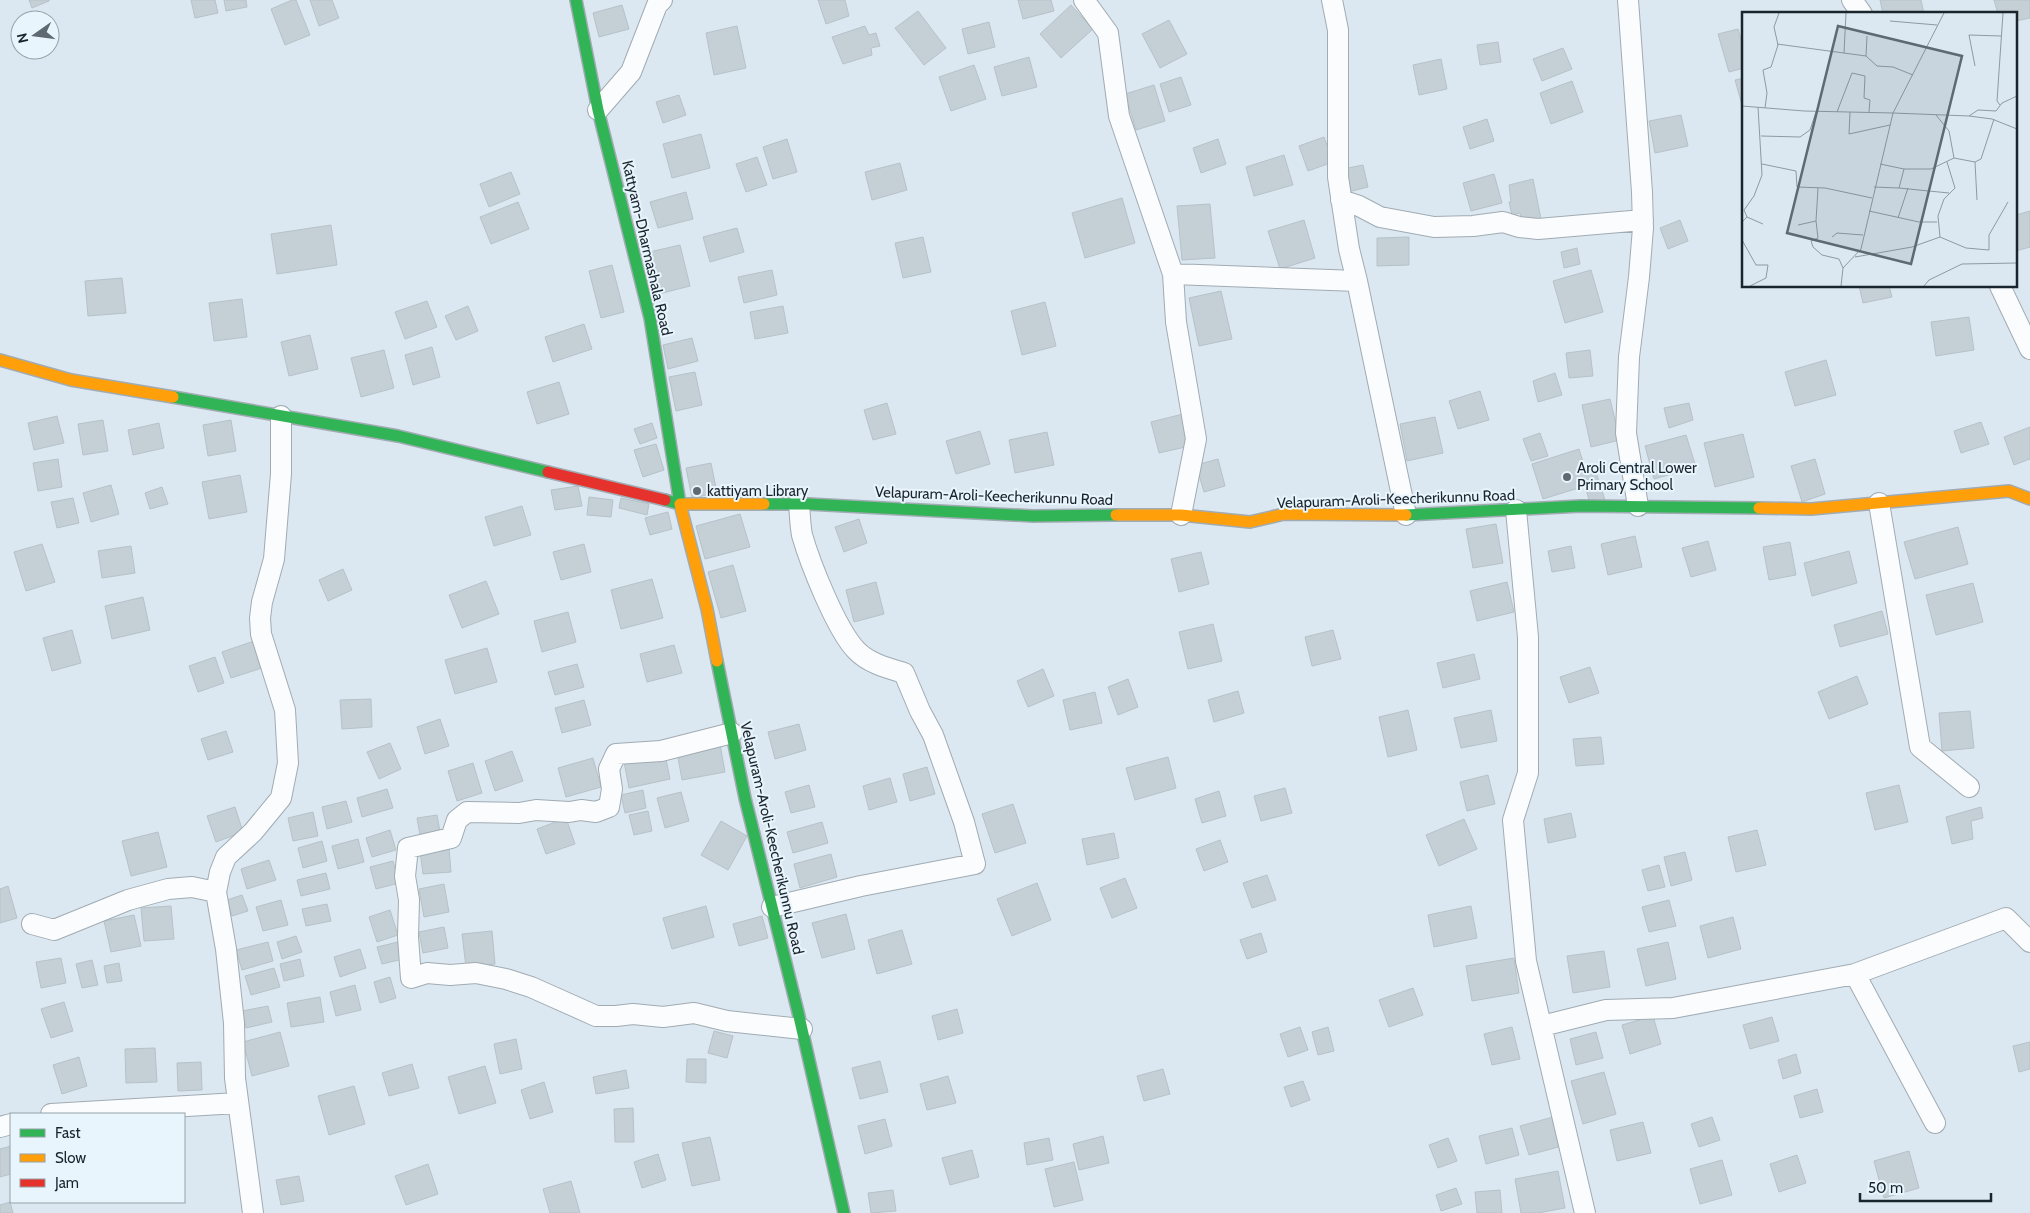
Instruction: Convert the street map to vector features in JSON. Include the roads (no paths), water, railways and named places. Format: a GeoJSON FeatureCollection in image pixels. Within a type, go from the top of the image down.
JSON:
{"type":"FeatureCollection","features":[{"type":"Feature","properties":{"kind":"street","name":"Kattyam-Dharmashala Road"},"geometry":{"type":"LineString","coordinates":[[576,0],[598,110],[650,318],[680,504]]}},
{"type":"Feature","properties":{"kind":"street"},"geometry":{"type":"LineString","coordinates":[[598,110],[631,72],[657,5],[662,0]]}},
{"type":"Feature","properties":{"kind":"street"},"geometry":{"type":"LineString","coordinates":[[1084,0],[1108,33],[1119,116],[1173,274],[1176,322],[1196,439],[1181,515]]}},
{"type":"Feature","properties":{"kind":"street"},"geometry":{"type":"LineString","coordinates":[[1332,0],[1338,30],[1338,177],[1341,200],[1349,250],[1406,515]]}},
{"type":"Feature","properties":{"kind":"street"},"geometry":{"type":"LineString","coordinates":[[1628,0],[1643,220],[1639,277],[1629,357],[1626,433],[1638,506]]}},
{"type":"Feature","properties":{"kind":"street"},"geometry":{"type":"LineString","coordinates":[[1852,0],[1861,12]]}},
{"type":"Feature","properties":{"kind":"street"},"geometry":{"type":"LineString","coordinates":[[1341,200],[1359,206],[1380,217],[1434,227],[1472,226],[1503,222],[1519,227],[1538,229],[1643,220]]}},
{"type":"Feature","properties":{"kind":"street"},"geometry":{"type":"LineString","coordinates":[[1173,274],[1357,281]]}},
{"type":"Feature","properties":{"kind":"street"},"geometry":{"type":"LineString","coordinates":[[2001,288],[2030,349]]}},
{"type":"Feature","properties":{"kind":"street"},"geometry":{"type":"LineString","coordinates":[[0,360],[71,380],[398,436],[680,504]]}},
{"type":"Feature","properties":{"kind":"street"},"geometry":{"type":"LineString","coordinates":[[253,1213],[235,1078],[234,1023],[226,949],[216,892],[220,872],[226,857],[253,832],[281,798],[288,763],[284,710],[261,634],[260,618],[262,602],[274,559],[281,474],[281,416]]}},
{"type":"Feature","properties":{"kind":"street","name":"Velapuram-Aroli-Keecherikunnu Road"},"geometry":{"type":"LineString","coordinates":[[844,1213],[802,1029],[745,798],[707,609],[680,504],[799,504],[1034,516],[1181,515],[1250,522],[1284,514],[1406,515],[1581,506],[1811,509],[2010,491],[2030,499]]}},
{"type":"Feature","properties":{"kind":"street"},"geometry":{"type":"LineString","coordinates":[[1879,503],[1920,747],[1969,787]]}},
{"type":"Feature","properties":{"kind":"street"},"geometry":{"type":"LineString","coordinates":[[772,907],[861,886],[975,864],[964,822],[933,735],[904,673],[878,666],[856,651],[838,624],[802,534],[799,504]]}},
{"type":"Feature","properties":{"kind":"street"},"geometry":{"type":"LineString","coordinates":[[1516,510],[1528,637],[1528,773],[1513,820],[1526,961],[1585,1213]]}},
{"type":"Feature","properties":{"kind":"street"},"geometry":{"type":"LineString","coordinates":[[732,733],[661,751],[616,754],[609,769],[612,789],[609,807],[596,812],[581,810],[569,812],[536,810],[520,813],[467,812],[457,820],[451,838],[408,848],[405,876],[409,900],[408,937],[411,978],[427,973],[476,974],[506,978],[596,1016],[633,1014],[663,1017],[694,1013],[728,1020],[802,1029]]}},
{"type":"Feature","properties":{"kind":"street"},"geometry":{"type":"LineString","coordinates":[[32,924],[54,930],[128,900],[168,888],[192,887],[216,892]]}},
{"type":"Feature","properties":{"kind":"street"},"geometry":{"type":"LineString","coordinates":[[1542,1026],[1606,1010],[1673,1008],[1855,974],[2006,918],[2030,942]]}},
{"type":"Feature","properties":{"kind":"street"},"geometry":{"type":"LineString","coordinates":[[1855,974],[1935,1123]]}},
{"type":"Feature","properties":{"kind":"street"},"geometry":{"type":"LineString","coordinates":[[68,1113],[238,1103]]}},
{"type":"Feature","properties":{"kind":"place","name":"Aroli Central Lower Primary School"},"geometry":{"type":"Point","coordinates":[1567,477]}},
{"type":"Feature","properties":{"kind":"place","name":"kattiyam Library"},"geometry":{"type":"Point","coordinates":[697,491]}}]}
